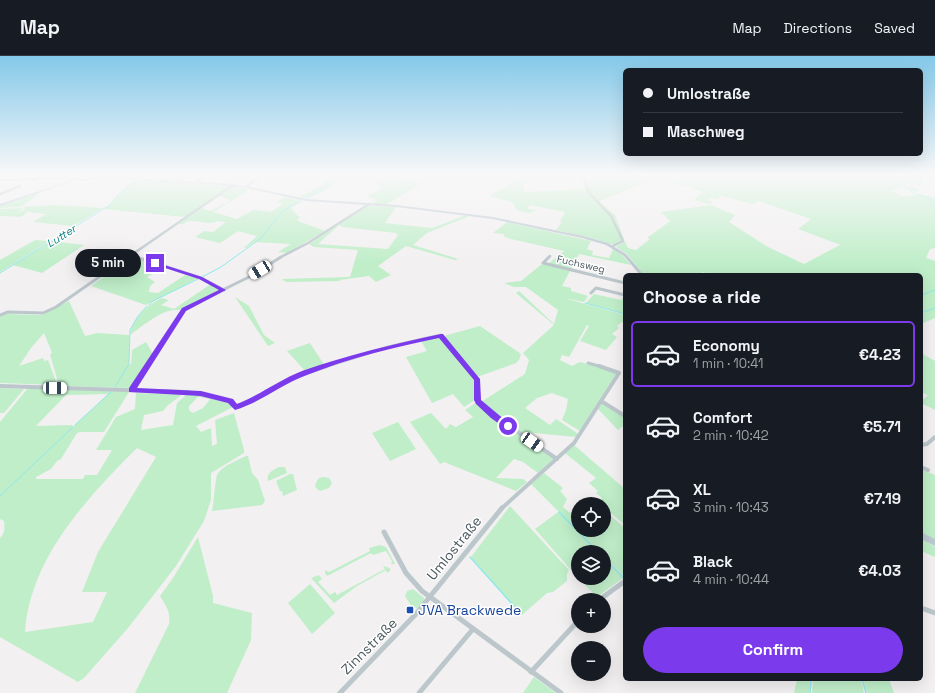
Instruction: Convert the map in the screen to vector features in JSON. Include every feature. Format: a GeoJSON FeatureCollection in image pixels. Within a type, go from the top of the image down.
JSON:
{"type":"FeatureCollection","features":[{"type":"Feature","properties":{"kind":"main road"},"geometry":{"type":"LineString","coordinates":[[365,204],[473,215],[583,237],[613,246],[625,254],[640,273]]}},
{"type":"Feature","properties":{"kind":"main road"},"geometry":{"type":"LineString","coordinates":[[923,536],[935,543]]}},
{"type":"Feature","properties":{"kind":"street"},"geometry":{"type":"LineString","coordinates":[[0,315],[8,312],[40,314],[47,312],[68,300],[206,204]]}},
{"type":"Feature","properties":{"kind":"street"},"geometry":{"type":"LineString","coordinates":[[132,390],[184,309],[249,277],[281,257],[308,243],[369,204]]}},
{"type":"Feature","properties":{"kind":"street"},"geometry":{"type":"LineString","coordinates":[[598,204],[611,216],[623,241],[613,246]]}},
{"type":"Feature","properties":{"kind":"street"},"geometry":{"type":"LineString","coordinates":[[132,256],[201,278],[224,290]]}},
{"type":"Feature","properties":{"kind":"street","name":"Fuchsweg"},"geometry":{"type":"LineString","coordinates":[[550,256],[543,264],[623,283]]}},
{"type":"Feature","properties":{"kind":"street"},"geometry":{"type":"LineString","coordinates":[[591,293],[596,288],[623,295]]}},
{"type":"Feature","properties":{"kind":"street"},"geometry":{"type":"LineString","coordinates":[[0,386],[132,390],[201,394],[230,401],[235,407],[253,401],[283,382],[305,373],[388,347],[441,335],[477,379],[477,400],[493,416],[557,459]]}},
{"type":"Feature","properties":{"kind":"street","name":"Umlostraße"},"geometry":{"type":"LineString","coordinates":[[384,532],[408,577],[430,598],[505,504],[574,443],[619,372],[588,363]]}},
{"type":"Feature","properties":{"kind":"street"},"geometry":{"type":"LineString","coordinates":[[602,401],[623,415]]}},
{"type":"Feature","properties":{"kind":"street"},"geometry":{"type":"LineString","coordinates":[[923,445],[927,444],[935,437]]}},
{"type":"Feature","properties":{"kind":"street"},"geometry":{"type":"LineString","coordinates":[[923,468],[928,470]]}},
{"type":"Feature","properties":{"kind":"street"},"geometry":{"type":"LineString","coordinates":[[609,593],[623,582]]}},
{"type":"Feature","properties":{"kind":"street"},"geometry":{"type":"LineString","coordinates":[[430,598],[561,693]]}},
{"type":"Feature","properties":{"kind":"street","name":"Zinnstraße"},"geometry":{"type":"LineString","coordinates":[[340,693],[401,631],[430,598]]}},
{"type":"Feature","properties":{"kind":"street"},"geometry":{"type":"LineString","coordinates":[[923,609],[935,613]]}},
{"type":"Feature","properties":{"kind":"street"},"geometry":{"type":"LineString","coordinates":[[419,693],[473,629]]}},
{"type":"Feature","properties":{"kind":"street"},"geometry":{"type":"LineString","coordinates":[[531,672],[571,629]]}},
{"type":"Feature","properties":{"kind":"green space"},"geometry":{"type":"Polygon","coordinates":[[[7,204],[25,204],[21,207],[0,208],[0,206],[7,204]]]}},
{"type":"Feature","properties":{"kind":"green space"},"geometry":{"type":"Polygon","coordinates":[[[110,204],[204,204],[185,217],[102,209],[73,226],[33,222],[46,214],[28,212],[21,217],[0,216],[0,209],[23,208],[16,214],[25,209],[23,207],[53,205],[103,208],[110,204]]]}},
{"type":"Feature","properties":{"kind":"green space"},"geometry":{"type":"Polygon","coordinates":[[[227,204],[213,212],[237,219],[253,210],[271,212],[282,204],[296,204],[290,207],[300,218],[297,220],[298,221],[325,231],[287,253],[278,252],[291,244],[255,242],[244,248],[257,236],[238,231],[220,243],[195,237],[204,231],[213,232],[226,222],[217,221],[208,223],[191,221],[179,224],[201,208],[211,211],[227,204]]]}},
{"type":"Feature","properties":{"kind":"green space"},"geometry":{"type":"Polygon","coordinates":[[[513,204],[602,204],[615,215],[624,239],[614,245],[556,230],[562,222],[560,221],[565,212],[530,205],[527,209],[536,210],[529,213],[517,210],[513,204]]]}},
{"type":"Feature","properties":{"kind":"green space"},"geometry":{"type":"Polygon","coordinates":[[[766,204],[935,204],[935,248],[930,249],[926,258],[935,261],[935,318],[923,323],[923,273],[642,273],[627,254],[616,247],[625,241],[628,248],[636,250],[650,239],[647,238],[670,221],[661,212],[711,205],[735,215],[729,222],[768,247],[804,264],[840,245],[839,244],[841,243],[838,244],[798,229],[811,219],[766,204]]]}},
{"type":"Feature","properties":{"kind":"green space"},"geometry":{"type":"Polygon","coordinates":[[[368,206],[396,207],[385,223],[432,228],[464,216],[470,216],[427,233],[413,245],[458,259],[455,260],[406,246],[378,266],[391,275],[376,282],[369,276],[339,280],[340,281],[286,282],[282,279],[350,277],[358,250],[314,247],[309,244],[336,226],[338,226],[318,244],[388,249],[398,235],[396,233],[343,227],[338,225],[368,206]]]}},
{"type":"Feature","properties":{"kind":"green space"},"geometry":{"type":"Polygon","coordinates":[[[507,222],[591,241],[587,249],[593,251],[592,255],[609,258],[613,249],[622,255],[631,265],[579,254],[562,286],[571,288],[571,291],[588,296],[584,302],[564,298],[623,314],[623,322],[617,326],[619,328],[612,334],[617,337],[606,350],[580,341],[589,326],[587,325],[569,357],[562,355],[560,360],[572,366],[580,362],[617,372],[580,431],[562,420],[568,399],[552,393],[537,398],[525,408],[550,425],[556,419],[577,433],[578,435],[576,437],[524,432],[522,434],[481,402],[525,374],[529,360],[523,353],[554,325],[516,293],[519,291],[554,324],[558,310],[526,287],[514,287],[504,283],[521,281],[542,264],[547,265],[564,251],[511,239],[503,236],[505,234],[493,233],[507,222]]]}},
{"type":"Feature","properties":{"kind":"green space"},"geometry":{"type":"Polygon","coordinates":[[[35,240],[50,241],[0,272],[0,260],[35,240]]]}},
{"type":"Feature","properties":{"kind":"green space"},"geometry":{"type":"Polygon","coordinates":[[[52,241],[84,245],[42,273],[13,265],[52,241]]]}},
{"type":"Feature","properties":{"kind":"green space"},"geometry":{"type":"Polygon","coordinates":[[[132,257],[164,268],[147,277],[155,282],[150,286],[149,292],[158,293],[185,275],[198,278],[146,305],[91,286],[132,257]]]}},
{"type":"Feature","properties":{"kind":"green space"},"geometry":{"type":"Polygon","coordinates":[[[211,284],[220,290],[179,310],[173,310],[160,315],[130,335],[137,318],[151,304],[162,298],[169,300],[161,305],[174,309],[211,284]]]}},
{"type":"Feature","properties":{"kind":"green space"},"geometry":{"type":"Polygon","coordinates":[[[594,294],[621,300],[623,298],[623,313],[586,303],[594,294]]]}},
{"type":"Feature","properties":{"kind":"green space"},"geometry":{"type":"Polygon","coordinates":[[[235,297],[249,306],[264,335],[275,343],[268,346],[235,297]]]}},
{"type":"Feature","properties":{"kind":"green space"},"geometry":{"type":"Polygon","coordinates":[[[69,301],[85,336],[97,333],[129,335],[129,365],[131,364],[132,350],[146,342],[153,354],[132,388],[59,386],[50,354],[52,353],[44,333],[31,348],[19,366],[43,358],[44,361],[48,360],[57,384],[0,383],[0,316],[7,314],[42,315],[69,301]]]}},
{"type":"Feature","properties":{"kind":"green space"},"geometry":{"type":"Polygon","coordinates":[[[480,326],[521,354],[519,360],[516,363],[477,377],[444,336],[480,326]]]}},
{"type":"Feature","properties":{"kind":"green space"},"geometry":{"type":"Polygon","coordinates":[[[439,337],[443,339],[474,378],[476,386],[475,400],[464,407],[453,394],[432,403],[406,357],[427,351],[421,341],[439,337]]]}},
{"type":"Feature","properties":{"kind":"green space"},"geometry":{"type":"Polygon","coordinates":[[[310,343],[325,366],[305,371],[287,351],[310,343]]]}},
{"type":"Feature","properties":{"kind":"green space"},"geometry":{"type":"Polygon","coordinates":[[[923,354],[935,361],[935,410],[923,404],[923,399],[928,395],[923,393],[923,354]]]}},
{"type":"Feature","properties":{"kind":"green space"},"geometry":{"type":"Polygon","coordinates":[[[0,388],[24,389],[4,413],[0,413],[0,388]]]}},
{"type":"Feature","properties":{"kind":"green space"},"geometry":{"type":"Polygon","coordinates":[[[28,388],[129,392],[104,432],[77,433],[61,459],[57,461],[51,469],[36,477],[36,479],[83,479],[85,475],[97,475],[112,450],[96,450],[116,417],[135,409],[136,393],[183,394],[167,406],[163,411],[144,415],[141,430],[173,425],[177,403],[188,393],[200,395],[189,406],[189,410],[193,413],[203,408],[211,398],[227,401],[233,407],[196,426],[201,432],[211,428],[212,446],[217,444],[215,420],[234,413],[244,453],[211,473],[211,500],[204,521],[176,566],[128,628],[84,678],[78,682],[0,637],[0,538],[4,532],[4,521],[0,519],[0,422],[28,388]],[[108,394],[66,395],[36,426],[72,425],[73,427],[108,394]],[[137,448],[99,487],[64,531],[49,554],[29,605],[25,632],[93,622],[107,592],[82,592],[98,552],[156,457],[137,448]]]}},
{"type":"Feature","properties":{"kind":"green space"},"geometry":{"type":"Polygon","coordinates":[[[477,402],[554,458],[538,473],[523,462],[514,459],[496,478],[523,479],[527,482],[516,491],[444,462],[440,464],[410,422],[431,413],[446,429],[450,424],[456,427],[473,417],[465,410],[477,402]]]}},
{"type":"Feature","properties":{"kind":"green space"},"geometry":{"type":"Polygon","coordinates":[[[602,403],[623,416],[623,426],[618,430],[598,409],[602,403]]]}},
{"type":"Feature","properties":{"kind":"green space"},"geometry":{"type":"Polygon","coordinates":[[[398,422],[416,449],[390,461],[372,433],[398,422]]]}},
{"type":"Feature","properties":{"kind":"green space"},"geometry":{"type":"Polygon","coordinates":[[[574,445],[623,487],[623,523],[611,513],[611,497],[601,497],[596,493],[598,491],[589,483],[596,478],[565,453],[574,445]]]}},
{"type":"Feature","properties":{"kind":"green space"},"geometry":{"type":"Polygon","coordinates":[[[248,456],[252,473],[258,480],[265,501],[262,505],[212,511],[218,473],[220,470],[248,456]]]}},
{"type":"Feature","properties":{"kind":"green space"},"geometry":{"type":"Polygon","coordinates":[[[279,467],[285,467],[287,473],[268,481],[269,474],[279,467]]]}},
{"type":"Feature","properties":{"kind":"green space"},"geometry":{"type":"Polygon","coordinates":[[[923,470],[935,475],[935,540],[923,533],[923,470]]]}},
{"type":"Feature","properties":{"kind":"green space"},"geometry":{"type":"Polygon","coordinates":[[[544,473],[563,488],[560,491],[567,499],[563,507],[571,512],[571,524],[531,484],[544,473]]]}},
{"type":"Feature","properties":{"kind":"green space"},"geometry":{"type":"Polygon","coordinates":[[[293,474],[297,490],[283,496],[282,491],[280,491],[276,481],[293,474]]]}},
{"type":"Feature","properties":{"kind":"green space"},"geometry":{"type":"Polygon","coordinates":[[[322,477],[329,478],[332,483],[329,488],[320,491],[315,485],[318,479],[322,477]]]}},
{"type":"Feature","properties":{"kind":"green space"},"geometry":{"type":"Polygon","coordinates":[[[510,506],[569,570],[567,574],[567,581],[553,592],[547,593],[522,615],[471,557],[510,506]]]}},
{"type":"Feature","properties":{"kind":"green space"},"geometry":{"type":"Polygon","coordinates":[[[558,512],[571,525],[571,537],[583,537],[591,545],[571,545],[571,570],[535,529],[558,512]]]}},
{"type":"Feature","properties":{"kind":"green space"},"geometry":{"type":"Polygon","coordinates":[[[611,516],[623,526],[623,575],[611,564],[611,545],[592,545],[584,537],[611,537],[611,516]]]}},
{"type":"Feature","properties":{"kind":"green space"},"geometry":{"type":"Polygon","coordinates":[[[198,537],[213,596],[213,603],[252,613],[251,640],[227,693],[135,693],[169,624],[169,613],[160,596],[198,537]]]}},
{"type":"Feature","properties":{"kind":"green space"},"geometry":{"type":"Polygon","coordinates":[[[923,539],[935,547],[935,557],[923,552],[923,539]]]}},
{"type":"Feature","properties":{"kind":"green space"},"geometry":{"type":"Polygon","coordinates":[[[380,545],[386,547],[395,564],[391,564],[392,561],[386,551],[373,555],[371,553],[327,576],[325,573],[325,570],[329,572],[370,551],[369,548],[380,545]]]}},
{"type":"Feature","properties":{"kind":"green space"},"geometry":{"type":"Polygon","coordinates":[[[611,565],[623,578],[602,593],[593,593],[585,585],[611,585],[611,565]]]}},
{"type":"Feature","properties":{"kind":"green space"},"geometry":{"type":"Polygon","coordinates":[[[383,566],[390,568],[390,571],[387,573],[386,570],[357,586],[334,603],[311,578],[319,575],[322,579],[318,582],[330,595],[335,592],[337,595],[385,569],[383,566]]]}},
{"type":"Feature","properties":{"kind":"green space"},"geometry":{"type":"Polygon","coordinates":[[[310,584],[335,613],[312,634],[288,603],[310,584]]]}},
{"type":"Feature","properties":{"kind":"green space"},"geometry":{"type":"Polygon","coordinates":[[[413,589],[424,598],[424,601],[417,608],[412,607],[405,596],[407,591],[413,589]]]}},
{"type":"Feature","properties":{"kind":"green space"},"geometry":{"type":"Polygon","coordinates":[[[534,677],[556,693],[523,693],[534,677]]]}},
{"type":"Feature","properties":{"kind":"green space"},"geometry":{"type":"Polygon","coordinates":[[[797,681],[810,681],[809,693],[794,693],[797,681]]]}},
{"type":"Feature","properties":{"kind":"green space"},"geometry":{"type":"Polygon","coordinates":[[[813,681],[861,681],[864,693],[812,693],[813,681]]]}},
{"type":"Feature","properties":{"kind":"green space"},"geometry":{"type":"Polygon","coordinates":[[[864,681],[890,681],[894,693],[867,693],[864,681]]]}},
{"type":"Feature","properties":{"kind":"waterway","name":"Lutter"},"geometry":{"type":"LineString","coordinates":[[0,273],[111,204]]}},
{"type":"Feature","properties":{"kind":"waterway"},"geometry":{"type":"LineString","coordinates":[[202,277],[221,267],[260,239],[283,211],[296,204]]}},
{"type":"Feature","properties":{"kind":"waterway"},"geometry":{"type":"LineString","coordinates":[[931,204],[935,207]]}},
{"type":"Feature","properties":{"kind":"waterway"},"geometry":{"type":"LineString","coordinates":[[149,305],[153,301],[198,279]]}},
{"type":"Feature","properties":{"kind":"waterway"},"geometry":{"type":"LineString","coordinates":[[923,294],[935,290]]}},
{"type":"Feature","properties":{"kind":"waterway"},"geometry":{"type":"LineString","coordinates":[[585,303],[623,313]]}},
{"type":"Feature","properties":{"kind":"waterway"},"geometry":{"type":"LineString","coordinates":[[115,387],[129,364],[130,330],[138,316],[147,306]]}},
{"type":"Feature","properties":{"kind":"waterway"},"geometry":{"type":"LineString","coordinates":[[923,312],[935,308]]}},
{"type":"Feature","properties":{"kind":"waterway"},"geometry":{"type":"LineString","coordinates":[[75,425],[111,392]]}},
{"type":"Feature","properties":{"kind":"waterway"},"geometry":{"type":"LineString","coordinates":[[0,496],[73,427]]}},
{"type":"Feature","properties":{"kind":"waterway"},"geometry":{"type":"LineString","coordinates":[[559,512],[591,545]]}},
{"type":"Feature","properties":{"kind":"waterway"},"geometry":{"type":"LineString","coordinates":[[470,557],[521,614]]}},
{"type":"Feature","properties":{"kind":"waterway"},"geometry":{"type":"LineString","coordinates":[[611,565],[623,577]]}},
{"type":"Feature","properties":{"kind":"waterway"},"geometry":{"type":"LineString","coordinates":[[810,693],[811,681]]}},
{"type":"Feature","properties":{"kind":"waterway"},"geometry":{"type":"LineString","coordinates":[[863,681],[866,693]]}},
{"type":"Feature","properties":{"kind":"place","name":"JVA Brackwede"},"geometry":{"type":"Point","coordinates":[410,610]}},
{"type":"Feature","properties":{"kind":"route"},"geometry":{"type":"LineString","coordinates":[[155,263],[201,278],[224,290],[184,309],[132,390],[201,394],[230,401],[235,407],[253,401],[283,382],[305,373],[388,347],[441,335],[477,379],[477,400],[493,416],[508,426]]}}]}
